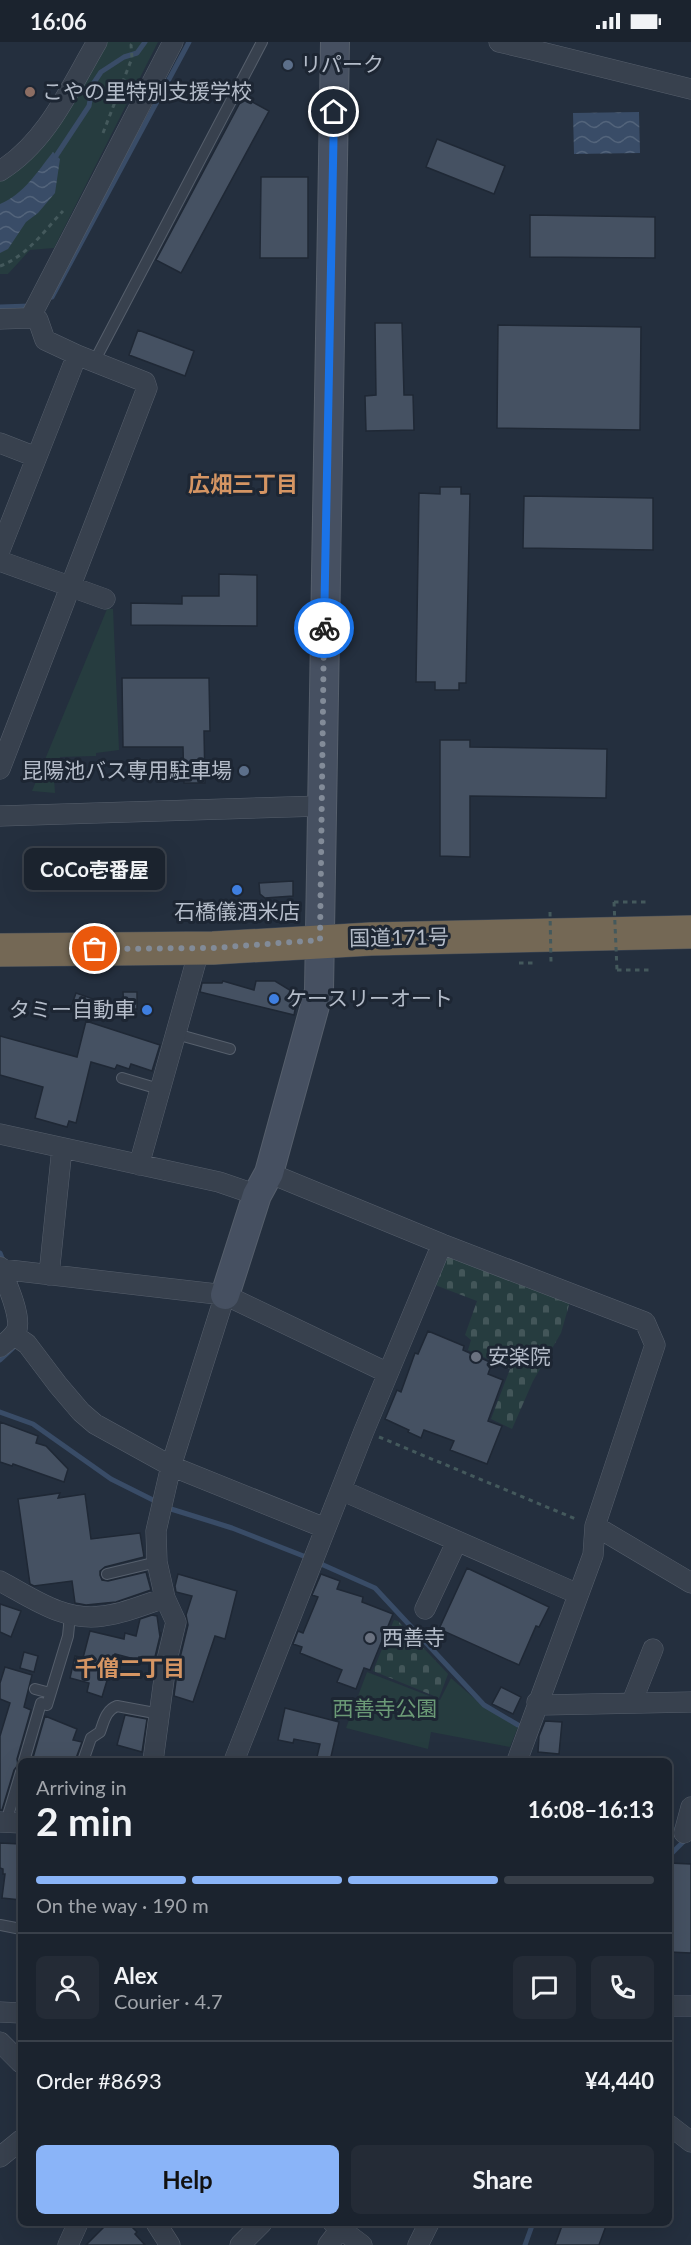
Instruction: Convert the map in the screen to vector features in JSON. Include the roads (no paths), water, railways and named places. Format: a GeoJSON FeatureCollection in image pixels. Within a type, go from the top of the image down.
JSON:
{"type":"FeatureCollection","features":[{"type":"Feature","properties":{"kind":"highway","name":"国道171号"},"geometry":{"type":"LineString","coordinates":[[0,950],[200,948],[320,940],[691,932]]}},
{"type":"Feature","properties":{"kind":"street"},"geometry":{"type":"LineString","coordinates":[[0,171],[11,164],[44,132],[97,42]]}},
{"type":"Feature","properties":{"kind":"street"},"geometry":{"type":"LineString","coordinates":[[30,318],[173,42]]}},
{"type":"Feature","properties":{"kind":"street"},"geometry":{"type":"LineString","coordinates":[[153,1758],[166,1664],[176,1622],[165,1598],[157,1562],[156,1531],[171,1466],[263,1184],[318,991],[335,42]]}},
{"type":"Feature","properties":{"kind":"street"},"geometry":{"type":"LineString","coordinates":[[499,42],[531,46],[691,89]]}},
{"type":"Feature","properties":{"kind":"street"},"geometry":{"type":"LineString","coordinates":[[0,319],[38,320],[45,340],[85,359],[145,382],[147,388],[69,585],[0,769]]}},
{"type":"Feature","properties":{"kind":"street"},"geometry":{"type":"LineString","coordinates":[[0,550],[36,457],[85,359]]}},
{"type":"Feature","properties":{"kind":"street"},"geometry":{"type":"LineString","coordinates":[[0,443],[36,457]]}},
{"type":"Feature","properties":{"kind":"street"},"geometry":{"type":"LineString","coordinates":[[0,561],[105,599]]}},
{"type":"Feature","properties":{"kind":"street"},"geometry":{"type":"LineString","coordinates":[[0,816],[321,806]]}},
{"type":"Feature","properties":{"kind":"street"},"geometry":{"type":"LineString","coordinates":[[139,1165],[200,948]]}},
{"type":"Feature","properties":{"kind":"street"},"geometry":{"type":"LineString","coordinates":[[0,1134],[219,1182],[263,1184],[442,1244],[645,1322],[655,1345],[595,1527],[593,1555],[518,1758]]}},
{"type":"Feature","properties":{"kind":"street"},"geometry":{"type":"LineString","coordinates":[[49,1275],[62,1148]]}},
{"type":"Feature","properties":{"kind":"street"},"geometry":{"type":"LineString","coordinates":[[235,1758],[364,1431],[442,1244]]}},
{"type":"Feature","properties":{"kind":"street"},"geometry":{"type":"LineString","coordinates":[[0,1268],[225,1295],[388,1372]]}},
{"type":"Feature","properties":{"kind":"street"},"geometry":{"type":"LineString","coordinates":[[0,1268],[9,1285],[18,1327],[7,1341],[27,1344],[58,1385],[95,1424],[171,1466],[326,1528]]}},
{"type":"Feature","properties":{"kind":"street"},"geometry":{"type":"LineString","coordinates":[[341,1490],[578,1594]]}},
{"type":"Feature","properties":{"kind":"street"},"geometry":{"type":"LineString","coordinates":[[595,1527],[691,1583]]}},
{"type":"Feature","properties":{"kind":"street"},"geometry":{"type":"LineString","coordinates":[[424,1609],[456,1541]]}},
{"type":"Feature","properties":{"kind":"street"},"geometry":{"type":"LineString","coordinates":[[0,1581],[49,1608],[70,1615],[107,1616],[165,1598]]}},
{"type":"Feature","properties":{"kind":"street"},"geometry":{"type":"LineString","coordinates":[[632,1702],[653,1648]]}},
{"type":"Feature","properties":{"kind":"street"},"geometry":{"type":"LineString","coordinates":[[537,1702],[542,1705],[691,1702]]}},
{"type":"Feature","properties":{"kind":"street"},"geometry":{"type":"LineString","coordinates":[[681,1834],[691,1807]]}},
{"type":"Feature","properties":{"kind":"street"},"geometry":{"type":"LineString","coordinates":[[672,2006],[691,2006]]}},
{"type":"Feature","properties":{"kind":"street"},"geometry":{"type":"LineString","coordinates":[[0,2012],[18,2013]]}},
{"type":"Feature","properties":{"kind":"street"},"geometry":{"type":"LineString","coordinates":[[0,2042],[18,2060]]}},
{"type":"Feature","properties":{"kind":"street"},"geometry":{"type":"LineString","coordinates":[[672,2128],[691,2142]]}},
{"type":"Feature","properties":{"kind":"street"},"geometry":{"type":"LineString","coordinates":[[0,2157],[18,2142]]}},
{"type":"Feature","properties":{"kind":"street"},"geometry":{"type":"LineString","coordinates":[[68,2245],[77,2226]]}},
{"type":"Feature","properties":{"kind":"street"},"geometry":{"type":"LineString","coordinates":[[158,2226],[170,2245]]}},
{"type":"Feature","properties":{"kind":"street"},"geometry":{"type":"LineString","coordinates":[[240,2245],[259,2226]]}},
{"type":"Feature","properties":{"kind":"street"},"geometry":{"type":"LineString","coordinates":[[328,2245],[338,2226]]}},
{"type":"Feature","properties":{"kind":"street"},"geometry":{"type":"LineString","coordinates":[[340,2226],[362,2245]]}},
{"type":"Feature","properties":{"kind":"street"},"geometry":{"type":"LineString","coordinates":[[418,2245],[428,2226]]}},
{"type":"Feature","properties":{"kind":"lane"},"geometry":{"type":"LineString","coordinates":[[85,359],[262,42]]}},
{"type":"Feature","properties":{"kind":"lane"},"geometry":{"type":"LineString","coordinates":[[176,1034],[230,1049]]}},
{"type":"Feature","properties":{"kind":"lane"},"geometry":{"type":"LineString","coordinates":[[122,1078],[159,1089]]}},
{"type":"Feature","properties":{"kind":"lane"},"geometry":{"type":"LineString","coordinates":[[107,1574],[157,1562]]}},
{"type":"Feature","properties":{"kind":"lane"},"geometry":{"type":"LineString","coordinates":[[25,1758],[41,1703],[47,1705],[68,1636],[70,1615]]}},
{"type":"Feature","properties":{"kind":"lane"},"geometry":{"type":"LineString","coordinates":[[35,1689],[50,1693]]}},
{"type":"Feature","properties":{"kind":"lane"},"geometry":{"type":"LineString","coordinates":[[84,1758],[91,1738],[100,1732],[106,1714],[114,1707],[160,1714]]}},
{"type":"Feature","properties":{"kind":"lane"},"geometry":{"type":"LineString","coordinates":[[9,1823],[18,1785]]}},
{"type":"Feature","properties":{"kind":"lane"},"geometry":{"type":"LineString","coordinates":[[0,1925],[18,1928]]}},
{"type":"Feature","properties":{"kind":"water"},"geometry":{"type":"Polygon","coordinates":[[[639,112],[640,153],[574,154],[573,113],[639,112]]]}},
{"type":"Feature","properties":{"kind":"water"},"geometry":{"type":"Polygon","coordinates":[[[53,152],[60,159],[55,193],[38,213],[26,222],[8,249],[0,253],[0,204],[9,200],[23,188],[53,152]]]}},
{"type":"Feature","properties":{"kind":"waterway"},"geometry":{"type":"LineString","coordinates":[[54,159],[89,106],[93,84],[101,72],[124,57],[137,53],[145,42]]}},
{"type":"Feature","properties":{"kind":"waterway"},"geometry":{"type":"LineString","coordinates":[[52,297],[189,42]]}},
{"type":"Feature","properties":{"kind":"waterway"},"geometry":{"type":"LineString","coordinates":[[0,307],[30,306]]}},
{"type":"Feature","properties":{"kind":"waterway"},"geometry":{"type":"LineString","coordinates":[[0,1253],[4,1263]]}},
{"type":"Feature","properties":{"kind":"waterway"},"geometry":{"type":"LineString","coordinates":[[0,1360],[14,1347]]}},
{"type":"Feature","properties":{"kind":"waterway"},"geometry":{"type":"LineString","coordinates":[[0,1412],[33,1424],[111,1479],[157,1502]]}},
{"type":"Feature","properties":{"kind":"waterway"},"geometry":{"type":"LineString","coordinates":[[171,1509],[232,1528],[306,1557]]}},
{"type":"Feature","properties":{"kind":"waterway"},"geometry":{"type":"LineString","coordinates":[[321,1564],[375,1588],[484,1705],[518,1725]]}},
{"type":"Feature","properties":{"kind":"waterway"},"geometry":{"type":"LineString","coordinates":[[672,1853],[684,1841]]}},
{"type":"Feature","properties":{"kind":"waterway"},"geometry":{"type":"LineString","coordinates":[[525,2245],[532,2226]]}},
{"type":"Feature","properties":{"kind":"place","name":"リパーク"},"geometry":{"type":"Point","coordinates":[288,65]}},
{"type":"Feature","properties":{"kind":"place","name":"こやの里特別支援学校"},"geometry":{"type":"Point","coordinates":[30,92]}},
{"type":"Feature","properties":{"kind":"place","name":"昆陽池バス専用駐車場"},"geometry":{"type":"Point","coordinates":[244,771]}},
{"type":"Feature","properties":{"kind":"place","name":"石橋儀酒米店"},"geometry":{"type":"Point","coordinates":[237,890]}},
{"type":"Feature","properties":{"kind":"place","name":"CoCo壱番屋"},"geometry":{"type":"Point","coordinates":[95,949]}},
{"type":"Feature","properties":{"kind":"place","name":"ケースリーオート"},"geometry":{"type":"Point","coordinates":[274,999]}},
{"type":"Feature","properties":{"kind":"place","name":"タミー自動車"},"geometry":{"type":"Point","coordinates":[147,1010]}},
{"type":"Feature","properties":{"kind":"place","name":"安楽院"},"geometry":{"type":"Point","coordinates":[476,1357]}},
{"type":"Feature","properties":{"kind":"place","name":"西善寺"},"geometry":{"type":"Point","coordinates":[370,1638]}},
{"type":"Feature","properties":{"kind":"district","name":"広畑三丁目"},"geometry":{"type":"Point","coordinates":[243,484]}},
{"type":"Feature","properties":{"kind":"district","name":"千僧二丁目"},"geometry":{"type":"Point","coordinates":[130,1668]}},
{"type":"Feature","properties":{"kind":"park label","name":"西善寺公園"},"geometry":{"type":"Point","coordinates":[385,1709]}}]}
